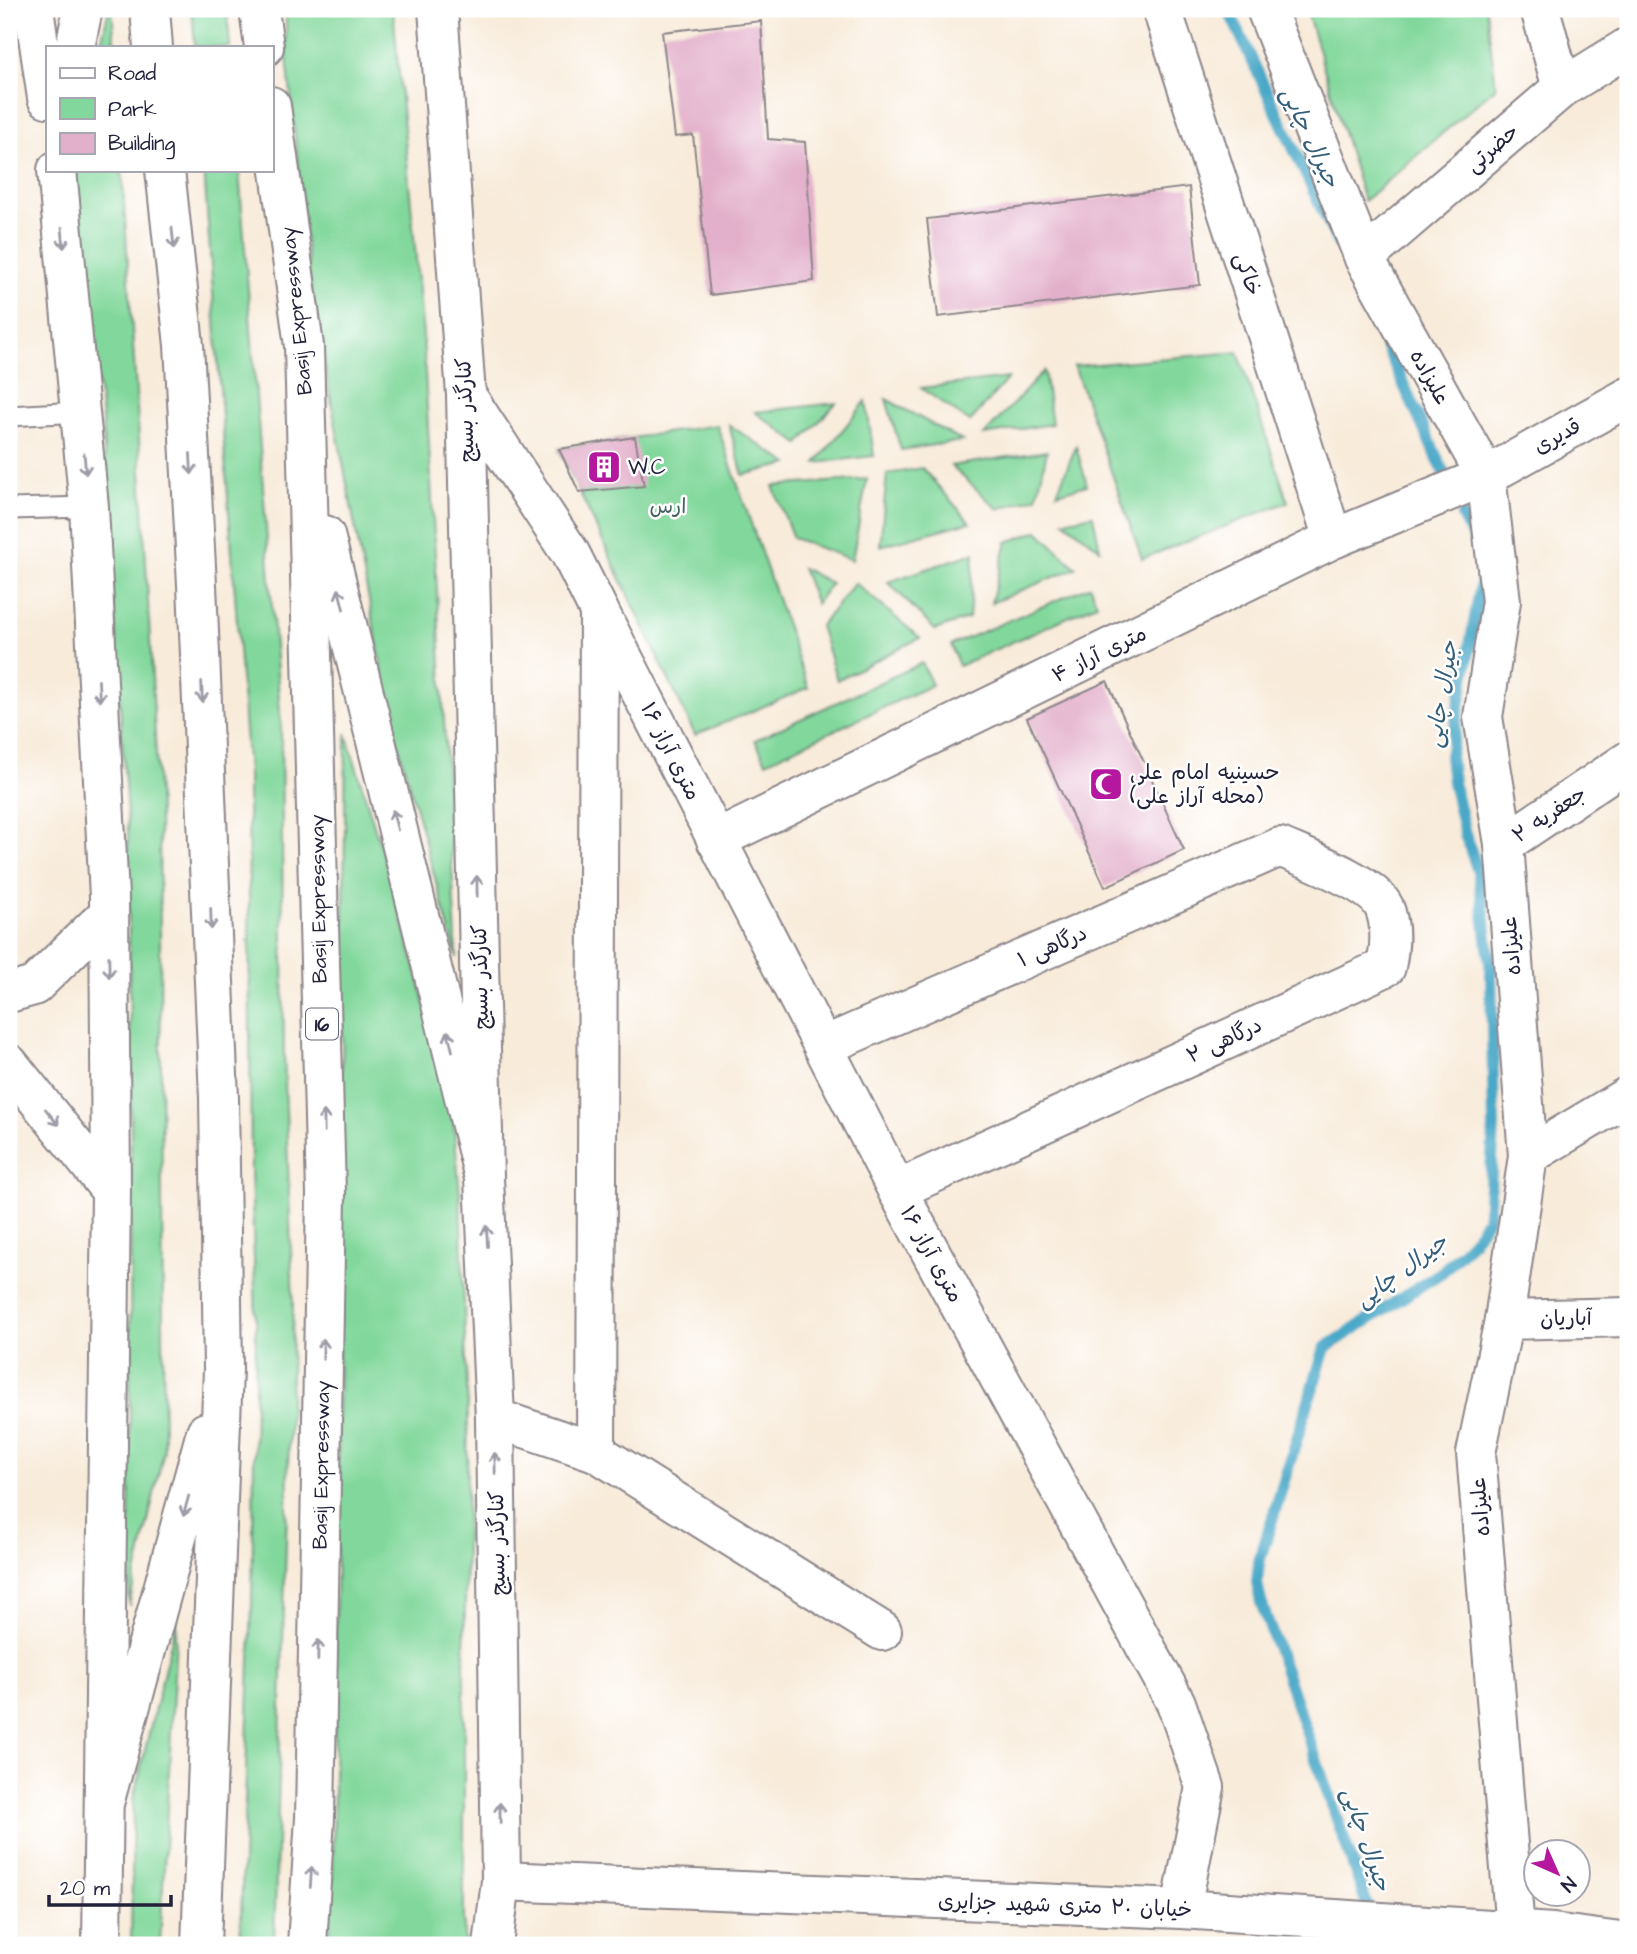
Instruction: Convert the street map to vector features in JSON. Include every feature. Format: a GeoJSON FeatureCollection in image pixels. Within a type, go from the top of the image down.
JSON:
{"type":"FeatureCollection","features":[{"type":"Feature","properties":{"kind":"main road"},"geometry":{"type":"LineString","coordinates":[[34,9],[46,91]]}},
{"type":"Feature","properties":{"kind":"main road"},"geometry":{"type":"LineString","coordinates":[[75,46],[83,9]]}},
{"type":"Feature","properties":{"kind":"main road"},"geometry":{"type":"LineString","coordinates":[[150,9],[153,46]]}},
{"type":"Feature","properties":{"kind":"main road"},"geometry":{"type":"LineString","coordinates":[[259,9],[264,46]]}},
{"type":"Feature","properties":{"kind":"main road","name":"کنارگذر بسیج"},"geometry":{"type":"LineString","coordinates":[[438,9],[466,395],[484,1178],[495,1418],[501,1881],[493,1945]]}},
{"type":"Feature","properties":{"kind":"main road","name":"خاکی"},"geometry":{"type":"LineString","coordinates":[[1162,9],[1333,539]]}},
{"type":"Feature","properties":{"kind":"main road","name":"علیزاده"},"geometry":{"type":"LineString","coordinates":[[1266,9],[1364,258],[1486,476],[1501,601],[1483,717],[1504,844],[1528,1156],[1504,1320],[1476,1453],[1517,1938]]}},
{"type":"Feature","properties":{"kind":"main road"},"geometry":{"type":"LineString","coordinates":[[1540,9],[1562,88]]}},
{"type":"Feature","properties":{"kind":"main road","name":"حضرتی"},"geometry":{"type":"LineString","coordinates":[[1364,258],[1562,88],[1628,47]]}},
{"type":"Feature","properties":{"kind":"main road","name":"Basij Expressway"},"geometry":{"type":"LineString","coordinates":[[273,121],[304,346],[326,1194],[315,1818],[307,1945]]}},
{"type":"Feature","properties":{"kind":"main road"},"geometry":{"type":"LineString","coordinates":[[57,172],[89,507],[109,913],[111,1191],[103,1945]]}},
{"type":"Feature","properties":{"kind":"main road"},"geometry":{"type":"LineString","coordinates":[[165,172],[184,345],[219,1098],[223,1369],[201,1945]]}},
{"type":"Feature","properties":{"kind":"main road","name":"۱۶ متری آراز"},"geometry":{"type":"LineString","coordinates":[[466,395],[570,553],[897,1190],[1176,1703],[1205,1787],[1181,1909]]}},
{"type":"Feature","properties":{"kind":"main road","name":"قدیری"},"geometry":{"type":"LineString","coordinates":[[1486,476],[1628,397]]}},
{"type":"Feature","properties":{"kind":"main road"},"geometry":{"type":"LineString","coordinates":[[307,464],[484,1178]]}},
{"type":"Feature","properties":{"kind":"main road","name":"۴ متری آراز"},"geometry":{"type":"LineString","coordinates":[[716,840],[1333,539],[1486,476]]}},
{"type":"Feature","properties":{"kind":"main road"},"geometry":{"type":"LineString","coordinates":[[596,1452],[599,611]]}},
{"type":"Feature","properties":{"kind":"main road","name":"جعفریه ۲"},"geometry":{"type":"LineString","coordinates":[[1504,844],[1628,761]]}},
{"type":"Feature","properties":{"kind":"main road","name":"درگاهی ۱"},"geometry":{"type":"LineString","coordinates":[[824,1046],[1280,847]]}},
{"type":"Feature","properties":{"kind":"main road","name":"درگاهی ۲"},"geometry":{"type":"LineString","coordinates":[[897,1190],[1386,967],[1391,943],[1383,906],[1364,886],[1280,847]]}},
{"type":"Feature","properties":{"kind":"main road"},"geometry":{"type":"LineString","coordinates":[[9,993],[34,986],[109,913]]}},
{"type":"Feature","properties":{"kind":"main road"},"geometry":{"type":"LineString","coordinates":[[9,1064],[111,1191]]}},
{"type":"Feature","properties":{"kind":"main road"},"geometry":{"type":"LineString","coordinates":[[1528,1156],[1628,1096]]}},
{"type":"Feature","properties":{"kind":"main road","name":"آباریان"},"geometry":{"type":"LineString","coordinates":[[1504,1320],[1628,1317]]}},
{"type":"Feature","properties":{"kind":"main road"},"geometry":{"type":"LineString","coordinates":[[105,1800],[223,1369]]}},
{"type":"Feature","properties":{"kind":"main road"},"geometry":{"type":"LineString","coordinates":[[495,1418],[596,1452],[882,1631]]}},
{"type":"Feature","properties":{"kind":"main road","name":"خیابان ۲۰ متری شهید جزایری"},"geometry":{"type":"LineString","coordinates":[[501,1881],[1181,1909],[1344,1933],[1628,1943]]}},
{"type":"Feature","properties":{"kind":"lane"},"geometry":{"type":"LineString","coordinates":[[9,416],[80,412]]}},
{"type":"Feature","properties":{"kind":"lane"},"geometry":{"type":"LineString","coordinates":[[9,509],[89,507]]}},
{"type":"Feature","properties":{"kind":"green space"},"geometry":{"type":"Polygon","coordinates":[[[109,9],[112,9],[115,46],[100,46],[109,9]]]}},
{"type":"Feature","properties":{"kind":"green space"},"geometry":{"type":"Polygon","coordinates":[[[192,9],[227,9],[230,46],[195,46],[192,9]]]}},
{"type":"Feature","properties":{"kind":"green space"},"geometry":{"type":"Polygon","coordinates":[[[286,9],[393,9],[423,335],[457,958],[392,722],[328,384],[309,274],[286,47],[286,9]]]}},
{"type":"Feature","properties":{"kind":"green space"},"geometry":{"type":"Polygon","coordinates":[[[1306,9],[1486,9],[1496,87],[1364,201],[1306,9]]]}},
{"type":"Feature","properties":{"kind":"green space"},"geometry":{"type":"Polygon","coordinates":[[[75,172],[122,172],[159,811],[164,1450],[129,1606],[131,1139],[128,832],[102,419],[75,172]]]}},
{"type":"Feature","properties":{"kind":"green space"},"geometry":{"type":"Polygon","coordinates":[[[204,172],[239,172],[281,725],[284,1052],[293,1306],[274,1945],[240,1945],[252,1602],[256,1321],[251,1170],[248,773],[204,172]]]}},
{"type":"Feature","properties":{"kind":"green space"},"geometry":{"type":"Polygon","coordinates":[[[1238,352],[1288,502],[1142,559],[1074,366],[1238,352]]]}},
{"type":"Feature","properties":{"kind":"green space"},"geometry":{"type":"Polygon","coordinates":[[[1044,371],[1052,424],[984,435],[1044,371]]]}},
{"type":"Feature","properties":{"kind":"green space"},"geometry":{"type":"Polygon","coordinates":[[[1008,378],[970,422],[921,388],[1008,378]]]}},
{"type":"Feature","properties":{"kind":"green space"},"geometry":{"type":"Polygon","coordinates":[[[886,399],[962,441],[901,450],[886,399]]]}},
{"type":"Feature","properties":{"kind":"green space"},"geometry":{"type":"Polygon","coordinates":[[[866,401],[874,456],[816,463],[866,401]]]}},
{"type":"Feature","properties":{"kind":"green space"},"geometry":{"type":"Polygon","coordinates":[[[836,403],[799,444],[755,412],[836,403]]]}},
{"type":"Feature","properties":{"kind":"green space","name":"ارس"},"geometry":{"type":"Polygon","coordinates":[[[717,425],[808,688],[695,735],[559,449],[717,425]]]}},
{"type":"Feature","properties":{"kind":"green space","name":"ارس"},"geometry":{"type":"Polygon","coordinates":[[[729,425],[789,464],[743,475],[729,425]]]}},
{"type":"Feature","properties":{"kind":"green space"},"geometry":{"type":"Polygon","coordinates":[[[1076,446],[1087,485],[1057,493],[1076,446]]]}},
{"type":"Feature","properties":{"kind":"green space"},"geometry":{"type":"Polygon","coordinates":[[[1047,451],[1037,497],[998,509],[951,466],[1047,451]]]}},
{"type":"Feature","properties":{"kind":"green space"},"geometry":{"type":"Polygon","coordinates":[[[922,468],[970,522],[880,546],[887,474],[922,468]]]}},
{"type":"Feature","properties":{"kind":"green space"},"geometry":{"type":"Polygon","coordinates":[[[867,479],[852,560],[793,538],[773,486],[867,479]]]}},
{"type":"Feature","properties":{"kind":"green space"},"geometry":{"type":"Polygon","coordinates":[[[1093,515],[1100,549],[1064,521],[1093,515]]]}},
{"type":"Feature","properties":{"kind":"green space"},"geometry":{"type":"Polygon","coordinates":[[[1038,531],[1076,568],[991,603],[1007,542],[1038,531]]]}},
{"type":"Feature","properties":{"kind":"green space"},"geometry":{"type":"Polygon","coordinates":[[[974,553],[969,618],[935,630],[888,582],[974,553]]]}},
{"type":"Feature","properties":{"kind":"green space"},"geometry":{"type":"Polygon","coordinates":[[[802,568],[831,583],[816,604],[802,568]]]}},
{"type":"Feature","properties":{"kind":"green space"},"geometry":{"type":"Polygon","coordinates":[[[855,583],[920,638],[837,680],[820,626],[855,583]]]}},
{"type":"Feature","properties":{"kind":"green space"},"geometry":{"type":"Polygon","coordinates":[[[1090,586],[1097,604],[959,666],[951,645],[1090,586]]]}},
{"type":"Feature","properties":{"kind":"green space"},"geometry":{"type":"Polygon","coordinates":[[[922,663],[932,685],[766,762],[755,740],[922,663]]]}},
{"type":"Feature","properties":{"kind":"green space"},"geometry":{"type":"Polygon","coordinates":[[[346,733],[396,897],[452,1104],[460,1195],[468,1415],[464,1945],[329,1945],[333,1872],[346,733]]]}},
{"type":"Feature","properties":{"kind":"green space"},"geometry":{"type":"Polygon","coordinates":[[[177,1617],[160,1945],[131,1945],[133,1800],[177,1617]]]}},
{"type":"Feature","properties":{"kind":"building"},"geometry":{"type":"Polygon","coordinates":[[[761,21],[768,139],[805,142],[814,281],[710,295],[693,135],[675,137],[662,32],[761,21]]]}},
{"type":"Feature","properties":{"kind":"building"},"geometry":{"type":"Polygon","coordinates":[[[1189,187],[1200,285],[938,317],[927,219],[1189,187]]]}},
{"type":"Feature","properties":{"kind":"building","name":"W.C"},"geometry":{"type":"Polygon","coordinates":[[[635,437],[644,486],[579,492],[559,449],[635,437]]]}},
{"type":"Feature","properties":{"kind":"building","name":"حسینیه امام علی (محله آراز علی)"},"geometry":{"type":"Polygon","coordinates":[[[1107,681],[1184,850],[1105,887],[1027,718],[1107,681]]]}},
{"type":"Feature","properties":{"kind":"waterway","name":"جیرال چایی"},"geometry":{"type":"LineString","coordinates":[[1228,9],[1338,243]]}},
{"type":"Feature","properties":{"kind":"waterway","name":"جیرال چایی"},"geometry":{"type":"LineString","coordinates":[[1355,278],[1444,473]]}},
{"type":"Feature","properties":{"kind":"waterway","name":"جیرال چایی"},"geometry":{"type":"LineString","coordinates":[[1462,516],[1481,552]]}},
{"type":"Feature","properties":{"kind":"waterway","name":"جیرال چایی"},"geometry":{"type":"LineString","coordinates":[[1381,1945],[1261,1602],[1257,1583],[1259,1562],[1325,1348],[1442,1272],[1472,1242],[1488,1218],[1494,1127],[1491,971],[1479,874],[1465,834],[1450,756],[1483,573]]}},
{"type":"Feature","properties":{"kind":"place","name":"W.C"},"geometry":{"type":"Point","coordinates":[604,467]}},
{"type":"Feature","properties":{"kind":"place","name":"حسینیه امام علی (محله آراز علی)"},"geometry":{"type":"Point","coordinates":[1106,784]}}]}
